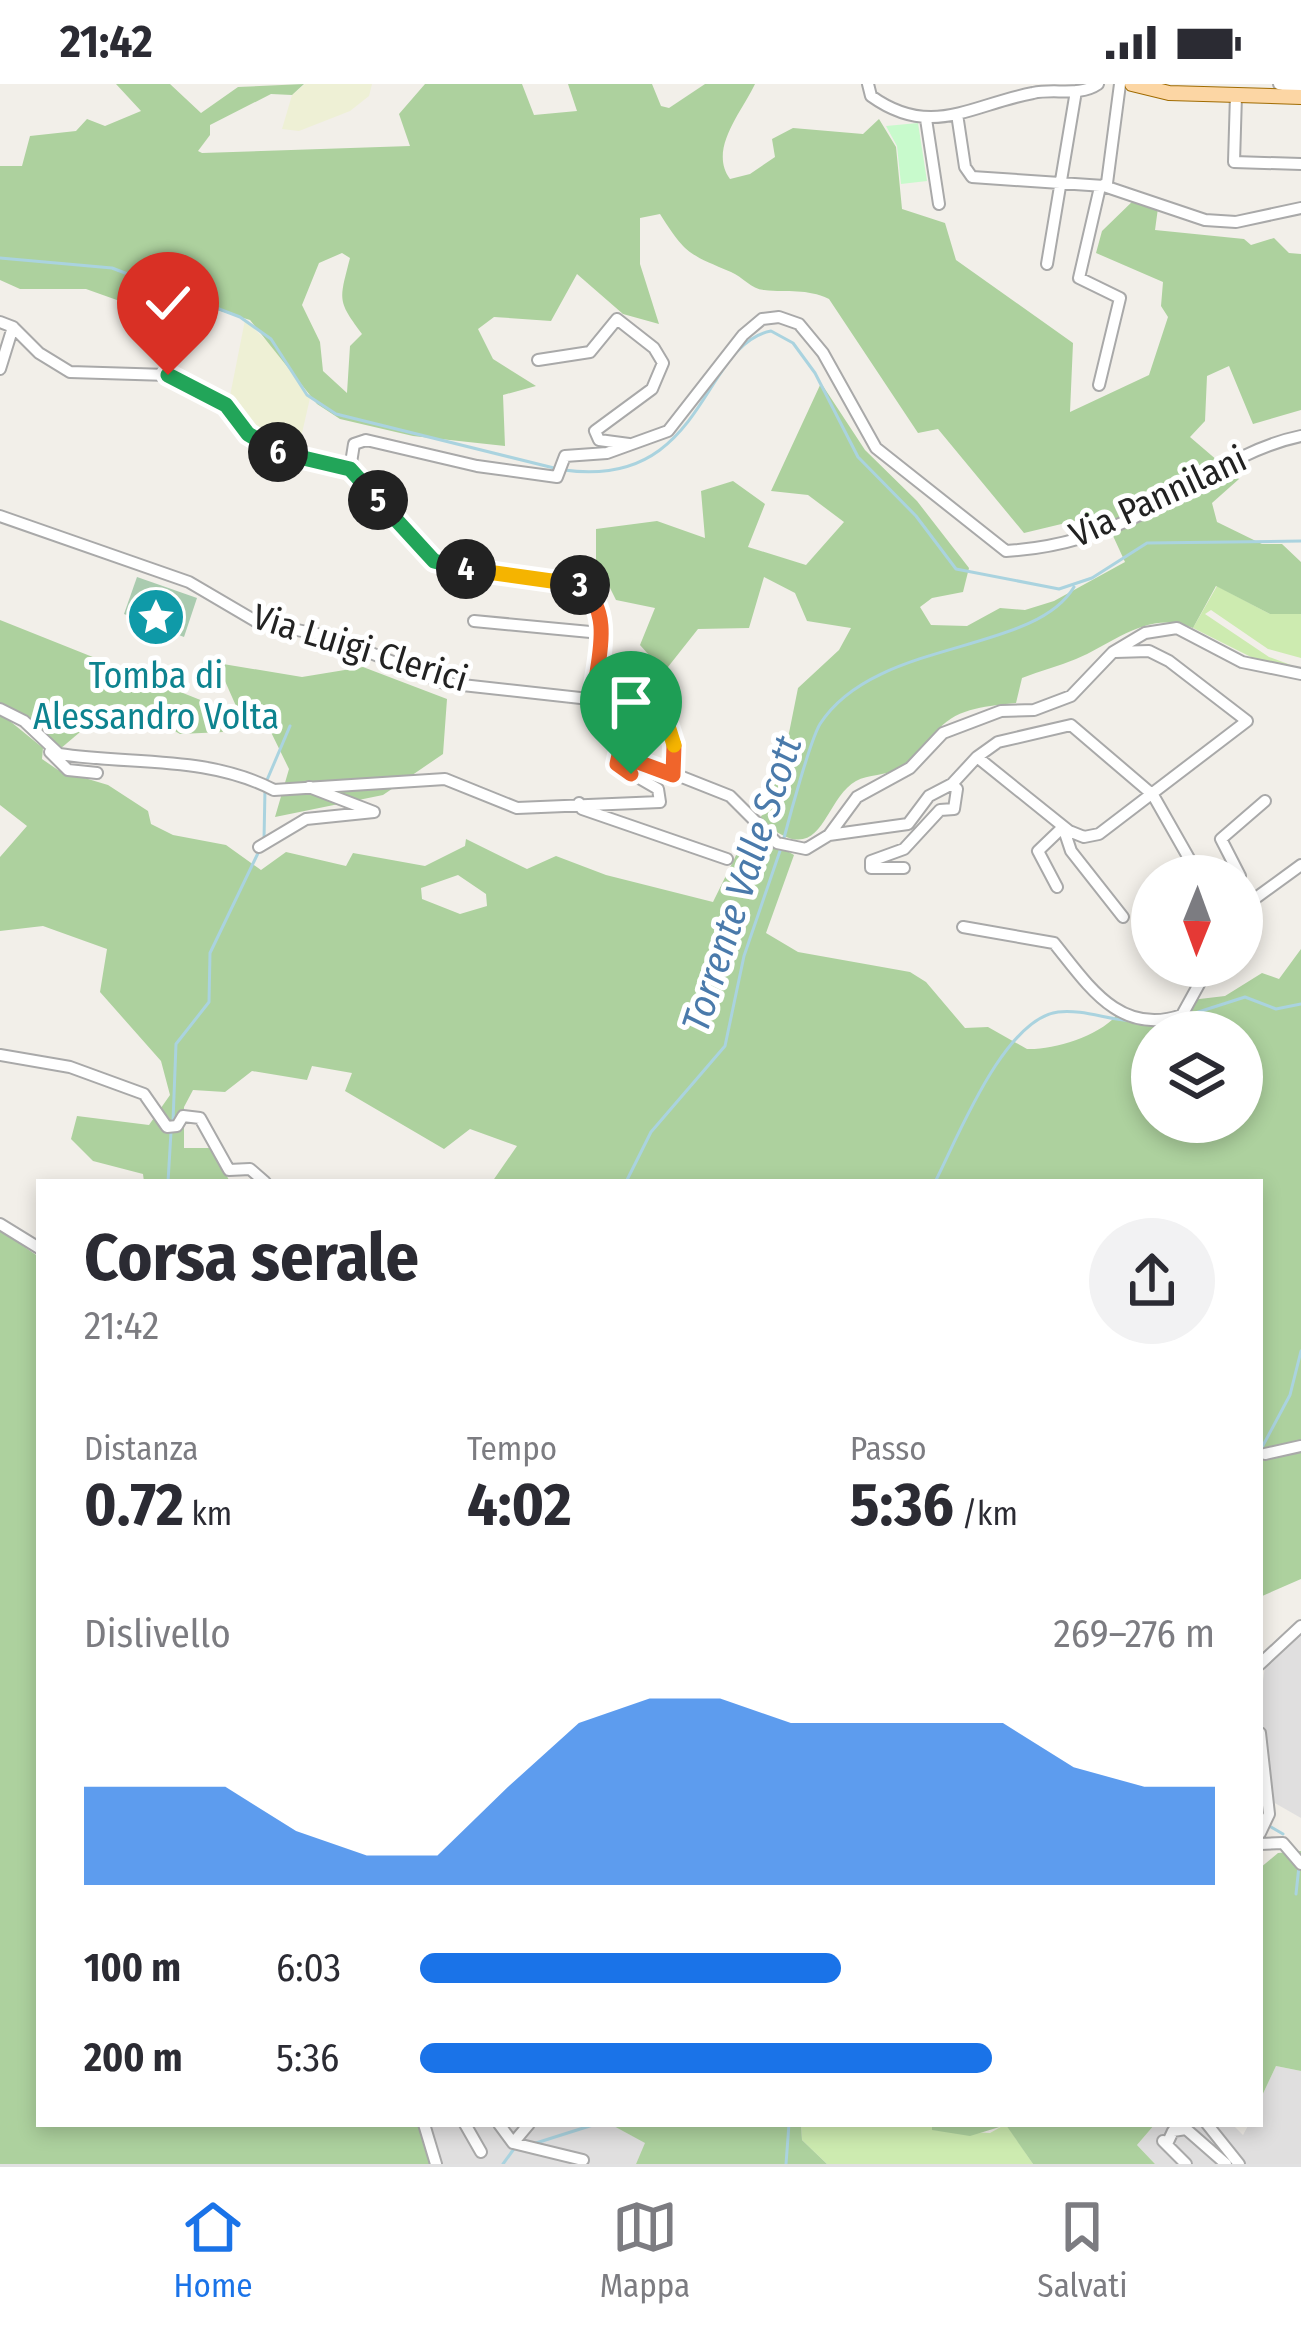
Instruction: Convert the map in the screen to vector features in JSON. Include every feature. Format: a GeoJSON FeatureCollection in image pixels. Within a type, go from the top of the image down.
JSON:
{"type":"FeatureCollection","features":[{"type":"Feature","properties":{"kind":"main road"},"geometry":{"type":"LineString","coordinates":[[1132,84],[1168,93],[1301,93]]}},
{"type":"Feature","properties":{"kind":"street"},"geometry":{"type":"LineString","coordinates":[[868,84],[871,96],[897,114],[926,119],[1037,92],[1076,91],[1098,84]]}},
{"type":"Feature","properties":{"kind":"street"},"geometry":{"type":"LineString","coordinates":[[1100,385],[1120,298],[1079,278],[1100,188],[1107,183],[1120,84]]}},
{"type":"Feature","properties":{"kind":"street"},"geometry":{"type":"LineString","coordinates":[[1280,84],[1301,93]]}},
{"type":"Feature","properties":{"kind":"street"},"geometry":{"type":"LineString","coordinates":[[1047,264],[1076,91]]}},
{"type":"Feature","properties":{"kind":"street"},"geometry":{"type":"LineString","coordinates":[[1237,95],[1234,162],[1301,164]]}},
{"type":"Feature","properties":{"kind":"street"},"geometry":{"type":"LineString","coordinates":[[957,114],[965,167],[972,178],[1003,176],[1063,187],[1123,190],[1205,220],[1236,222],[1301,208]]}},
{"type":"Feature","properties":{"kind":"street"},"geometry":{"type":"LineString","coordinates":[[926,119],[939,204]]}},
{"type":"Feature","properties":{"kind":"street","name":"Via Pannilani"},"geometry":{"type":"LineString","coordinates":[[632,445],[668,431],[742,335],[762,319],[779,317],[799,324],[823,353],[876,448],[1006,551],[1088,537],[1149,510],[1227,462],[1301,436]]}},
{"type":"Feature","properties":{"kind":"street"},"geometry":{"type":"LineString","coordinates":[[538,360],[590,352],[613,320],[639,334],[661,357],[663,370],[652,389],[595,436],[632,445]]}},
{"type":"Feature","properties":{"kind":"street"},"geometry":{"type":"LineString","coordinates":[[0,322],[13,327],[56,367],[70,372],[168,375],[226,405],[260,445],[350,469],[441,566],[580,585],[600,603],[593,698]]}},
{"type":"Feature","properties":{"kind":"street"},"geometry":{"type":"LineString","coordinates":[[0,369],[13,327]]}},
{"type":"Feature","properties":{"kind":"street"},"geometry":{"type":"LineString","coordinates":[[350,469],[351,451],[359,440],[477,466],[562,467],[632,445]]}},
{"type":"Feature","properties":{"kind":"street","name":"Via Luigi Clerici"},"geometry":{"type":"LineString","coordinates":[[0,516],[189,582],[257,622],[332,637],[444,683],[662,707],[674,741],[673,775]]}},
{"type":"Feature","properties":{"kind":"street"},"geometry":{"type":"LineString","coordinates":[[474,621],[601,633]]}},
{"type":"Feature","properties":{"kind":"street"},"geometry":{"type":"LineString","coordinates":[[50,749],[73,756],[140,757],[251,778],[286,791],[445,779],[512,807],[662,800],[658,789],[620,767],[616,758],[629,756],[730,796],[764,832],[789,848],[817,846],[857,796],[910,768],[943,733],[1001,711],[1052,705],[1071,696],[1113,652],[1144,633],[1177,628],[1242,662],[1301,674]]}},
{"type":"Feature","properties":{"kind":"street"},"geometry":{"type":"LineString","coordinates":[[977,757],[1063,826],[1084,837],[1099,834],[1153,795],[1231,735],[1246,716],[1149,650],[1113,652]]}},
{"type":"Feature","properties":{"kind":"street"},"geometry":{"type":"LineString","coordinates":[[0,709],[23,721],[68,770],[97,773]]}},
{"type":"Feature","properties":{"kind":"street"},"geometry":{"type":"LineString","coordinates":[[829,835],[908,824],[929,796],[952,784],[998,742],[1067,724],[1153,795],[1187,855]]}},
{"type":"Feature","properties":{"kind":"street"},"geometry":{"type":"LineString","coordinates":[[904,868],[879,872],[871,868],[871,860],[904,849],[930,818],[954,809],[957,789],[952,784]]}},
{"type":"Feature","properties":{"kind":"street"},"geometry":{"type":"LineString","coordinates":[[263,844],[306,819],[374,812],[306,786]]}},
{"type":"Feature","properties":{"kind":"street"},"geometry":{"type":"LineString","coordinates":[[1229,855],[1221,839],[1264,801]]}},
{"type":"Feature","properties":{"kind":"street"},"geometry":{"type":"LineString","coordinates":[[579,803],[620,824],[727,859]]}},
{"type":"Feature","properties":{"kind":"street"},"geometry":{"type":"LineString","coordinates":[[1057,887],[1034,853],[1063,826]]}},
{"type":"Feature","properties":{"kind":"street"},"geometry":{"type":"LineString","coordinates":[[1063,826],[1071,851],[1123,917]]}},
{"type":"Feature","properties":{"kind":"street"},"geometry":{"type":"LineString","coordinates":[[1263,893],[1301,866]]}},
{"type":"Feature","properties":{"kind":"street"},"geometry":{"type":"LineString","coordinates":[[963,927],[1054,943],[1095,998],[1135,1018],[1159,1023],[1182,1015],[1197,987]]}},
{"type":"Feature","properties":{"kind":"street"},"geometry":{"type":"LineString","coordinates":[[0,1055],[70,1067],[144,1094],[174,1128],[184,1116],[200,1118],[229,1170],[250,1169],[262,1179]]}},
{"type":"Feature","properties":{"kind":"street"},"geometry":{"type":"LineString","coordinates":[[0,1225],[36,1246]]}},
{"type":"Feature","properties":{"kind":"street"},"geometry":{"type":"LineString","coordinates":[[1264,1454],[1301,1446]]}},
{"type":"Feature","properties":{"kind":"street"},"geometry":{"type":"LineString","coordinates":[[1263,1661],[1301,1626]]}},
{"type":"Feature","properties":{"kind":"street"},"geometry":{"type":"LineString","coordinates":[[1263,1760],[1269,1814],[1263,1827]]}},
{"type":"Feature","properties":{"kind":"street"},"geometry":{"type":"LineString","coordinates":[[1263,1844],[1282,1843],[1301,1864]]}},
{"type":"Feature","properties":{"kind":"street"},"geometry":{"type":"LineString","coordinates":[[425,2127],[436,2164]]}},
{"type":"Feature","properties":{"kind":"street"},"geometry":{"type":"LineString","coordinates":[[467,2127],[481,2152]]}},
{"type":"Feature","properties":{"kind":"street"},"geometry":{"type":"LineString","coordinates":[[501,2127],[513,2143],[583,2160]]}},
{"type":"Feature","properties":{"kind":"street"},"geometry":{"type":"LineString","coordinates":[[513,2143],[526,2127]]}},
{"type":"Feature","properties":{"kind":"street"},"geometry":{"type":"LineString","coordinates":[[1172,2127],[1160,2140],[1186,2164]]}},
{"type":"Feature","properties":{"kind":"street"},"geometry":{"type":"LineString","coordinates":[[1209,2127],[1239,2164]]}},
{"type":"Feature","properties":{"kind":"street"},"geometry":{"type":"LineString","coordinates":[[1167,2144],[1173,2131],[1186,2129],[1226,2164]]}},
{"type":"Feature","properties":{"kind":"shaded area"},"geometry":{"type":"Polygon","coordinates":[[[1301,1632],[1301,1818],[1273,1802],[1263,1726],[1265,1666],[1301,1632]]]}},
{"type":"Feature","properties":{"kind":"shaded area"},"geometry":{"type":"Polygon","coordinates":[[[1276,2066],[1301,2071],[1301,2164],[1155,2164],[1137,2145],[1152,2127],[1235,2127],[1243,2135],[1247,2127],[1263,2127],[1263,2094],[1276,2066]]]}},
{"type":"Feature","properties":{"kind":"shaded area"},"geometry":{"type":"Polygon","coordinates":[[[431,2127],[616,2127],[646,2143],[636,2164],[442,2164],[431,2127]]]}},
{"type":"Feature","properties":{"kind":"green space"},"geometry":{"type":"Polygon","coordinates":[[[116,84],[170,84],[201,113],[238,87],[304,84],[292,95],[271,94],[210,125],[210,135],[198,151],[410,146],[399,114],[425,84],[522,84],[534,115],[577,111],[568,84],[652,84],[661,106],[669,108],[705,84],[755,84],[725,143],[724,167],[730,179],[750,174],[775,157],[772,139],[793,128],[863,134],[879,119],[896,147],[902,209],[945,223],[956,260],[1073,343],[1070,412],[1149,375],[1168,317],[1161,306],[1163,282],[1096,253],[1102,231],[1138,196],[1158,208],[1155,230],[1244,239],[1251,245],[1274,238],[1289,253],[1301,254],[1301,410],[1253,424],[1229,366],[1207,376],[1205,421],[1190,437],[1239,479],[1212,503],[1217,522],[1262,544],[1282,544],[1301,562],[1301,614],[1270,614],[1216,586],[1193,628],[1177,623],[1147,625],[1022,678],[1016,703],[955,716],[900,768],[856,781],[809,837],[796,840],[780,834],[759,818],[773,806],[775,763],[789,733],[798,688],[839,650],[851,628],[807,621],[795,593],[764,577],[749,628],[698,629],[664,672],[640,645],[655,608],[616,600],[596,560],[596,529],[657,521],[705,538],[701,491],[733,481],[765,504],[748,547],[806,565],[844,522],[808,495],[771,491],[821,383],[865,450],[917,501],[969,568],[963,592],[932,598],[920,607],[931,625],[967,626],[1000,608],[1025,610],[1054,601],[1125,562],[1103,514],[1024,533],[938,429],[918,433],[829,299],[755,287],[690,252],[660,214],[640,218],[640,264],[659,324],[623,314],[577,274],[551,321],[494,317],[478,329],[493,359],[536,386],[503,395],[505,446],[413,436],[340,419],[317,404],[250,320],[204,306],[164,284],[159,315],[86,289],[20,289],[0,280],[0,166],[22,166],[30,136],[76,131],[87,119],[105,126],[141,111],[116,84]],[[342,253],[319,263],[302,305],[320,342],[323,371],[347,393],[350,346],[362,334],[342,299],[350,258],[342,253]]]}},
{"type":"Feature","properties":{"kind":"green space"},"geometry":{"type":"Polygon","coordinates":[[[305,84],[372,84],[369,96],[350,111],[299,131],[282,129],[292,95],[305,84]]]}},
{"type":"Feature","properties":{"kind":"green space"},"geometry":{"type":"Polygon","coordinates":[[[918,123],[927,181],[901,184],[897,146],[886,126],[918,123]]]}},
{"type":"Feature","properties":{"kind":"green space"},"geometry":{"type":"Polygon","coordinates":[[[245,320],[273,347],[310,398],[297,455],[259,437],[229,401],[245,320]]]}},
{"type":"Feature","properties":{"kind":"green space"},"geometry":{"type":"Polygon","coordinates":[[[137,577],[197,598],[184,637],[124,614],[137,577]]]}},
{"type":"Feature","properties":{"kind":"green space"},"geometry":{"type":"Polygon","coordinates":[[[1217,586],[1270,614],[1301,614],[1301,658],[1268,649],[1211,610],[1205,614],[1269,657],[1299,668],[1261,662],[1193,628],[1217,586]]]}},
{"type":"Feature","properties":{"kind":"green space"},"geometry":{"type":"Polygon","coordinates":[[[0,620],[213,705],[223,732],[180,734],[153,719],[122,716],[94,729],[86,727],[60,749],[32,721],[0,704],[0,620]]]}},
{"type":"Feature","properties":{"kind":"green space"},"geometry":{"type":"Polygon","coordinates":[[[217,663],[302,677],[363,667],[447,699],[443,754],[383,795],[275,817],[289,769],[267,724],[240,715],[217,663]]]}},
{"type":"Feature","properties":{"kind":"green space"},"geometry":{"type":"Polygon","coordinates":[[[0,713],[43,748],[42,759],[58,770],[108,785],[148,811],[151,824],[173,835],[226,845],[261,870],[286,852],[346,866],[353,853],[425,866],[465,846],[466,839],[527,869],[556,856],[606,875],[713,902],[745,837],[772,842],[794,855],[766,933],[798,952],[910,972],[926,982],[965,1028],[988,1027],[1027,1049],[1080,1039],[1105,1026],[1122,1008],[1131,1012],[1131,1143],[1263,1143],[1263,1011],[1178,1011],[1191,1000],[1225,996],[1239,987],[1263,987],[1263,973],[1279,979],[1301,949],[1301,1579],[1263,1596],[1263,1179],[494,1179],[517,1146],[470,1129],[444,1149],[345,1091],[352,1073],[312,1066],[307,1080],[252,1071],[225,1092],[193,1090],[184,1107],[184,1148],[212,1148],[228,1179],[144,1179],[143,1174],[93,1161],[71,1139],[77,1116],[149,1125],[170,1095],[161,1061],[100,992],[107,949],[43,926],[0,931],[0,857],[27,826],[0,805],[0,713]],[[458,875],[421,888],[422,899],[460,914],[487,906],[486,894],[458,875]]]}},
{"type":"Feature","properties":{"kind":"green space"},"geometry":{"type":"Polygon","coordinates":[[[0,1230],[36,1255],[36,2127],[431,2127],[442,2164],[0,2164],[0,1230]]]}},
{"type":"Feature","properties":{"kind":"green space"},"geometry":{"type":"Polygon","coordinates":[[[1301,1851],[1301,2071],[1276,2066],[1263,2094],[1263,1866],[1278,1853],[1301,1851]]]}},
{"type":"Feature","properties":{"kind":"green space"},"geometry":{"type":"Polygon","coordinates":[[[616,2127],[801,2127],[802,2140],[827,2164],[636,2164],[645,2143],[616,2127]]]}},
{"type":"Feature","properties":{"kind":"green space"},"geometry":{"type":"Polygon","coordinates":[[[801,2127],[932,2127],[990,2133],[1008,2127],[1033,2164],[827,2164],[802,2140],[801,2127]]]}},
{"type":"Feature","properties":{"kind":"green space"},"geometry":{"type":"Polygon","coordinates":[[[932,2127],[999,2127],[970,2136],[932,2127]]]}},
{"type":"Feature","properties":{"kind":"green space"},"geometry":{"type":"Polygon","coordinates":[[[1007,2127],[1152,2127],[1137,2145],[1155,2164],[1033,2164],[1007,2127]]]}},
{"type":"Feature","properties":{"kind":"waterway"},"geometry":{"type":"LineString","coordinates":[[0,258],[112,268],[240,317],[271,339],[307,395],[336,414],[554,468]]}},
{"type":"Feature","properties":{"kind":"waterway"},"geometry":{"type":"LineString","coordinates":[[564,470],[611,470],[646,459],[673,438],[729,361],[748,342],[771,331],[793,343],[815,373],[858,457],[916,516],[956,569],[1059,589],[1092,578],[1147,543],[1301,541]]}},
{"type":"Feature","properties":{"kind":"waterway","name":"Torrente Valle Scott"},"geometry":{"type":"LineString","coordinates":[[784,838],[816,733],[845,696],[914,661],[1025,625],[1054,609],[1074,587]]}},
{"type":"Feature","properties":{"kind":"waterway"},"geometry":{"type":"LineString","coordinates":[[267,780],[290,726]]}},
{"type":"Feature","properties":{"kind":"waterway"},"geometry":{"type":"LineString","coordinates":[[264,840],[265,789]]}},
{"type":"Feature","properties":{"kind":"waterway","name":"Torrente Valle Scott"},"geometry":{"type":"LineString","coordinates":[[628,1179],[651,1132],[725,1046],[744,956],[781,848]]}},
{"type":"Feature","properties":{"kind":"waterway"},"geometry":{"type":"LineString","coordinates":[[173,1121],[176,1044],[209,1002],[210,953],[260,849]]}},
{"type":"Feature","properties":{"kind":"waterway"},"geometry":{"type":"LineString","coordinates":[[1201,1011],[1245,997],[1276,1009],[1301,1004]]}},
{"type":"Feature","properties":{"kind":"waterway"},"geometry":{"type":"LineString","coordinates":[[936,1179],[1001,1057],[1038,1019],[1067,1011],[1131,1021]]}},
{"type":"Feature","properties":{"kind":"waterway"},"geometry":{"type":"LineString","coordinates":[[168,1179],[171,1132]]}},
{"type":"Feature","properties":{"kind":"waterway"},"geometry":{"type":"LineString","coordinates":[[1263,1445],[1290,1395],[1301,1351]]}},
{"type":"Feature","properties":{"kind":"waterway"},"geometry":{"type":"LineString","coordinates":[[1271,1827],[1283,1834]]}},
{"type":"Feature","properties":{"kind":"waterway"},"geometry":{"type":"LineString","coordinates":[[1296,1894],[1299,1866]]}},
{"type":"Feature","properties":{"kind":"waterway"},"geometry":{"type":"LineString","coordinates":[[536,2143],[587,2127]]}},
{"type":"Feature","properties":{"kind":"waterway"},"geometry":{"type":"LineString","coordinates":[[786,2164],[789,2127]]}},
{"type":"Feature","properties":{"kind":"waterway"},"geometry":{"type":"LineString","coordinates":[[503,2164],[516,2146]]}},
{"type":"Feature","properties":{"kind":"place","name":"Tomba di Alessandro Volta"},"geometry":{"type":"Point","coordinates":[156,617]}},
{"type":"Feature","properties":{"kind":"route"},"geometry":{"type":"LineString","coordinates":[[168,375],[226,405],[260,445],[350,469],[441,566],[580,585],[600,603],[602,618],[593,698],[662,707],[674,741],[673,775],[619,755],[617,764],[631,774]]}}]}
